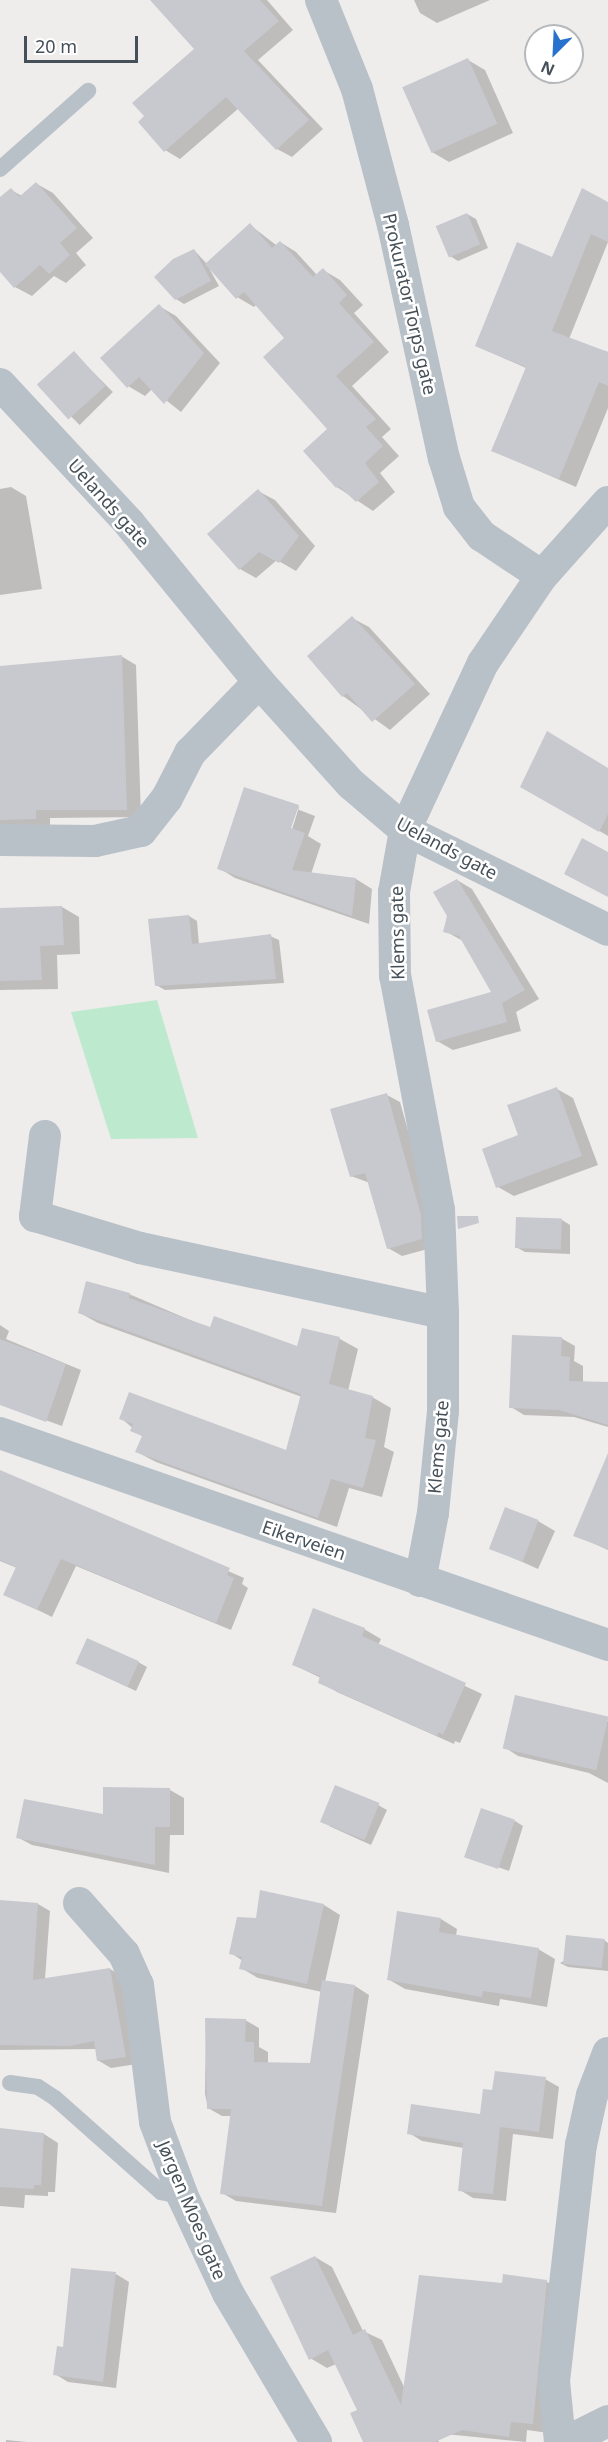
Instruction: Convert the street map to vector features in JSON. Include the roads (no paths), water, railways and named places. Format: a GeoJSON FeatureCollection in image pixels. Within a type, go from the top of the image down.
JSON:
{"type":"FeatureCollection","features":[{"type":"Feature","properties":{"kind":"street","name":"Prokurator Torps gate"},"geometry":{"type":"LineString","coordinates":[[321,0],[360,100],[459,507],[482,536],[542,576]]}},
{"type":"Feature","properties":{"kind":"street","name":"Uelands gate"},"geometry":{"type":"LineString","coordinates":[[3,391],[129,524],[259,682],[351,784],[405,830],[608,930]]}},
{"type":"Feature","properties":{"kind":"street","name":"Klems gate"},"geometry":{"type":"LineString","coordinates":[[420,1581],[433,1513],[443,1411],[444,1313],[439,1210],[395,976],[394,892],[405,830],[483,663],[542,576],[608,502]]}},
{"type":"Feature","properties":{"kind":"street"},"geometry":{"type":"LineString","coordinates":[[0,840],[95,841],[141,831],[167,798],[190,753],[259,682]]}},
{"type":"Feature","properties":{"kind":"street"},"geometry":{"type":"LineString","coordinates":[[45,1136],[35,1216],[140,1248],[444,1313]]}},
{"type":"Feature","properties":{"kind":"street","name":"Eikerveien"},"geometry":{"type":"LineString","coordinates":[[0,1433],[608,1645]]}},
{"type":"Feature","properties":{"kind":"street","name":"Jørgen Moes gate"},"geometry":{"type":"LineString","coordinates":[[79,1903],[124,1954],[138,1985],[155,2122],[183,2197],[228,2293],[316,2442]]}},
{"type":"Feature","properties":{"kind":"street"},"geometry":{"type":"LineString","coordinates":[[561,2442],[554,2381],[581,2145],[592,2095],[608,2053]]}},
{"type":"Feature","properties":{"kind":"street"},"geometry":{"type":"LineString","coordinates":[[566,2442],[608,2421]]}},
{"type":"Feature","properties":{"kind":"lane"},"geometry":{"type":"LineString","coordinates":[[0,169],[88,91]]}},
{"type":"Feature","properties":{"kind":"lane"},"geometry":{"type":"LineString","coordinates":[[10,2083],[38,2087],[55,2098],[160,2192],[183,2197]]}}]}
